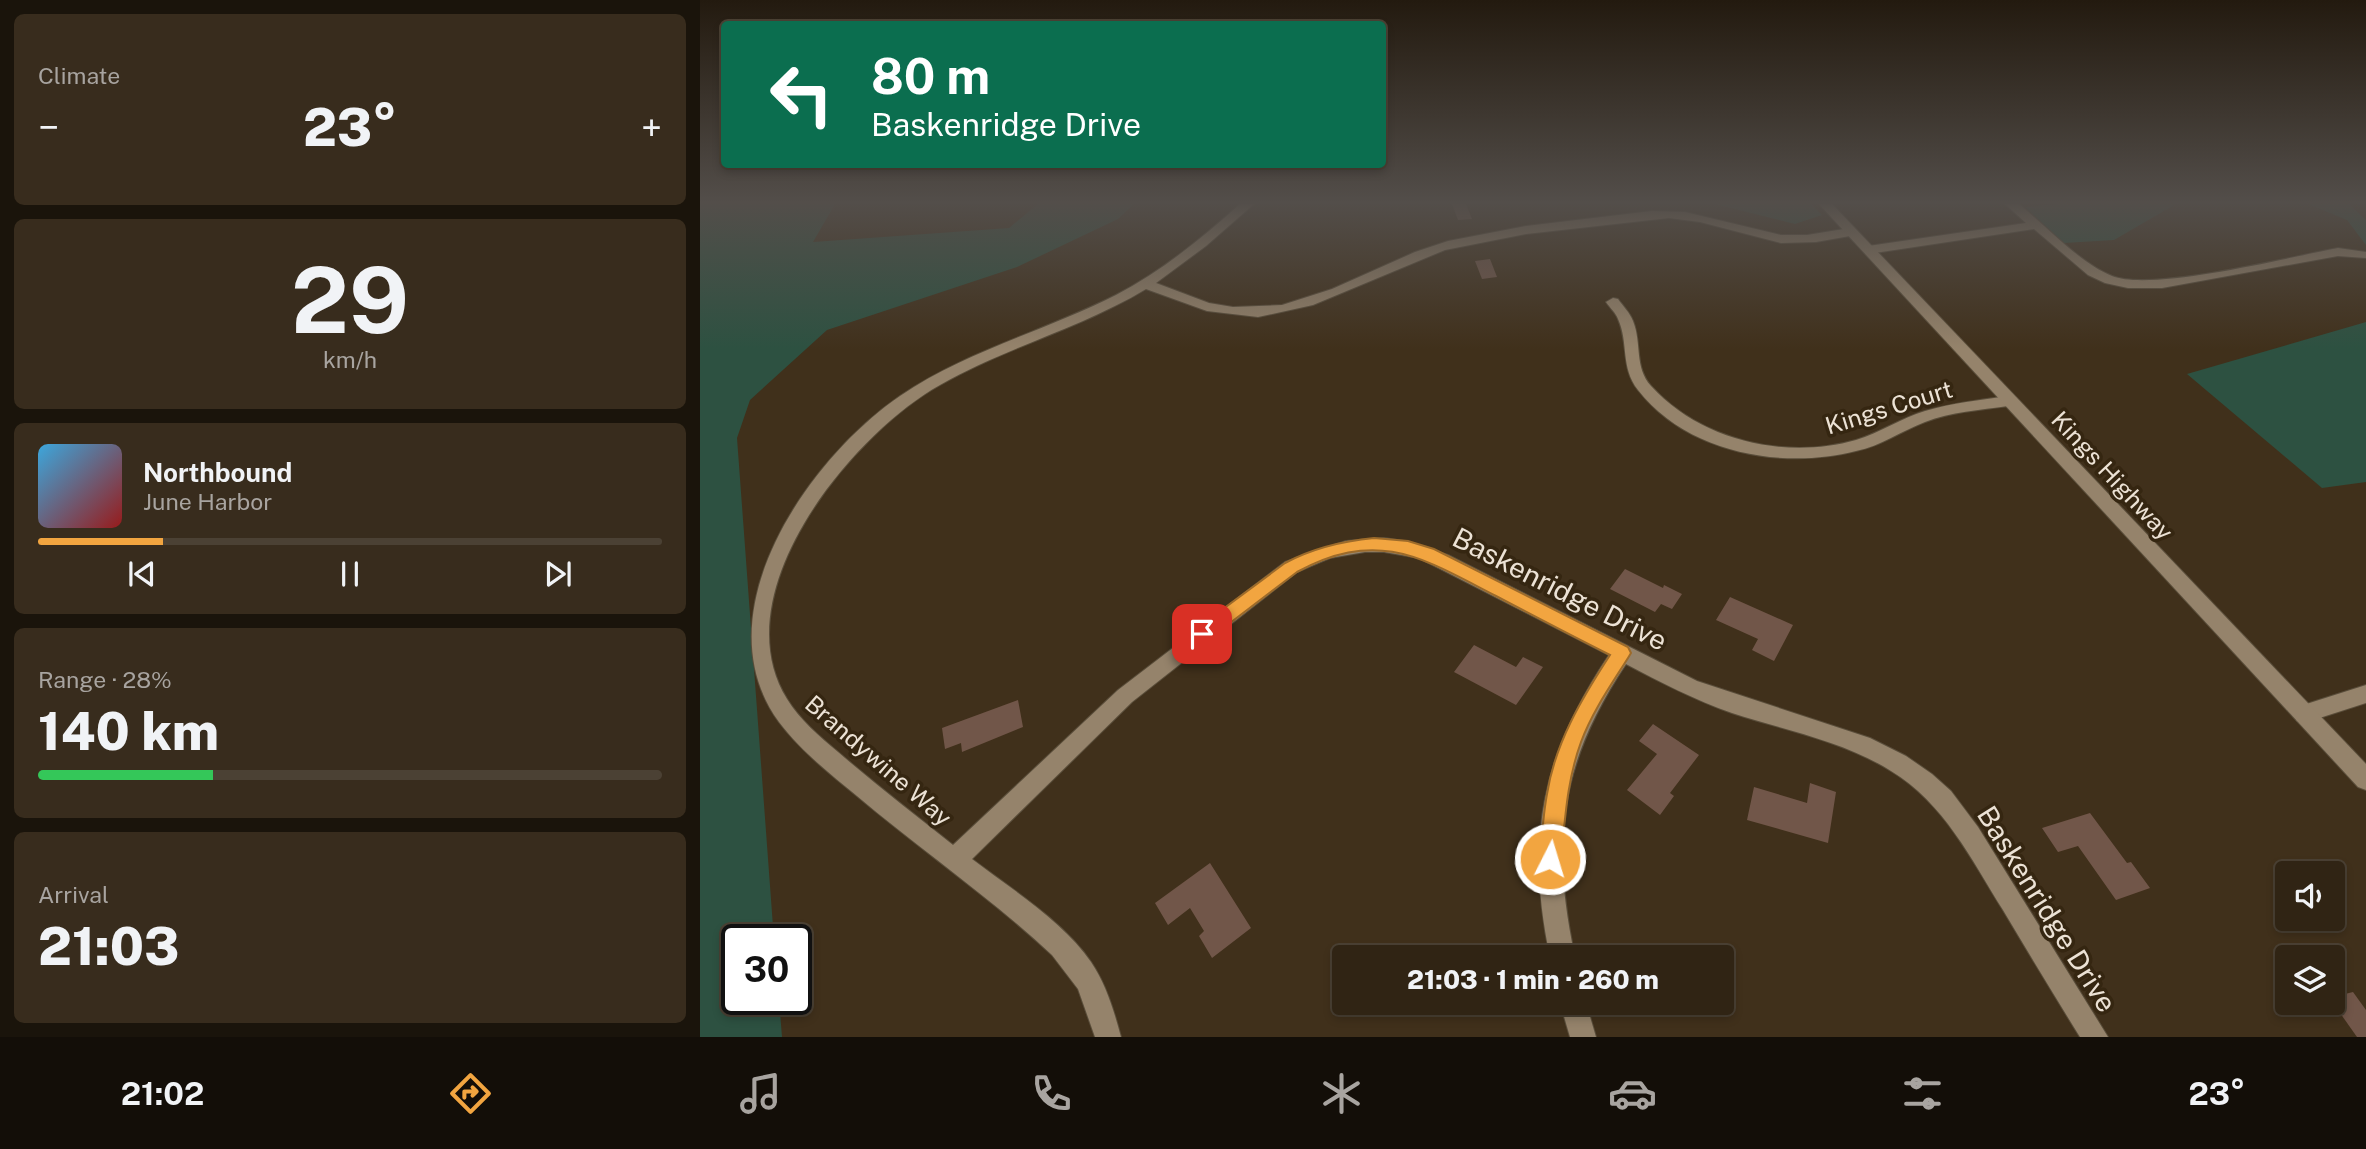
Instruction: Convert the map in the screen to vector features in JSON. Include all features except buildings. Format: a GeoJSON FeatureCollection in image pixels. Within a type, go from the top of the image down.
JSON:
{"type":"FeatureCollection","features":[{"type":"Feature","properties":{"kind":"street","name":"Brandywine Way"},"geometry":{"type":"LineString","coordinates":[[1108,1037],[1090,987],[1078,965],[1056,942],[955,859],[885,807],[799,731],[783,712],[766,675],[760,624],[766,589],[778,554],[811,497],[843,457],[889,413],[920,390],[961,367],[1074,320],[1146,284],[1192,252]]}},
{"type":"Feature","properties":{"kind":"street"},"geometry":{"type":"LineString","coordinates":[[1146,284],[1204,308],[1233,313],[1260,313],[1312,303],[1426,252]]}},
{"type":"Feature","properties":{"kind":"street","name":"Kings Highway"},"geometry":{"type":"LineString","coordinates":[[1870,252],[2366,780]]}},
{"type":"Feature","properties":{"kind":"street"},"geometry":{"type":"LineString","coordinates":[[2069,252],[2093,272],[2128,284],[2162,284],[2336,252]]}},
{"type":"Feature","properties":{"kind":"street"},"geometry":{"type":"LineString","coordinates":[[2341,252],[2362,255]]}},
{"type":"Feature","properties":{"kind":"street","name":"Kings Court"},"geometry":{"type":"LineString","coordinates":[[1613,302],[1627,323],[1629,360],[1645,390],[1682,421],[1716,437],[1748,447],[1792,453],[1841,450],[1870,442],[1926,416],[2008,401]]}},
{"type":"Feature","properties":{"kind":"street","name":"Baskenridge Drive"},"geometry":{"type":"LineString","coordinates":[[955,859],[1150,674],[1291,568],[1320,554],[1347,547],[1374,544],[1408,547],[1428,553],[1622,653],[1730,703],[1862,745],[1898,763],[1924,781],[1943,799],[1970,835],[2095,1037]]}},
{"type":"Feature","properties":{"kind":"street"},"geometry":{"type":"LineString","coordinates":[[1560,945],[1550,859],[1557,792],[1571,743],[1590,702],[1622,653]]}},
{"type":"Feature","properties":{"kind":"street"},"geometry":{"type":"LineString","coordinates":[[2304,714],[2366,694]]}},
{"type":"Feature","properties":{"kind":"street"},"geometry":{"type":"LineString","coordinates":[[1577,1015],[1583,1037]]}},
{"type":"Feature","properties":{"kind":"green space"},"geometry":{"type":"Polygon","coordinates":[[[700,252],[1048,252],[1017,267],[827,330],[750,400],[737,438],[773,924],[721,924],[721,1015],[780,1015],[782,1037],[700,1037],[700,252]]]}},
{"type":"Feature","properties":{"kind":"green space"},"geometry":{"type":"Polygon","coordinates":[[[2366,322],[2366,482],[2322,488],[2187,374],[2366,322]]]}},
{"type":"Feature","properties":{"kind":"route"},"geometry":{"type":"LineString","coordinates":[[1202,634],[1307,559],[1347,547],[1374,544],[1408,547],[1442,559],[1622,653],[1590,702],[1571,743],[1557,792],[1550,859]]}}]}
